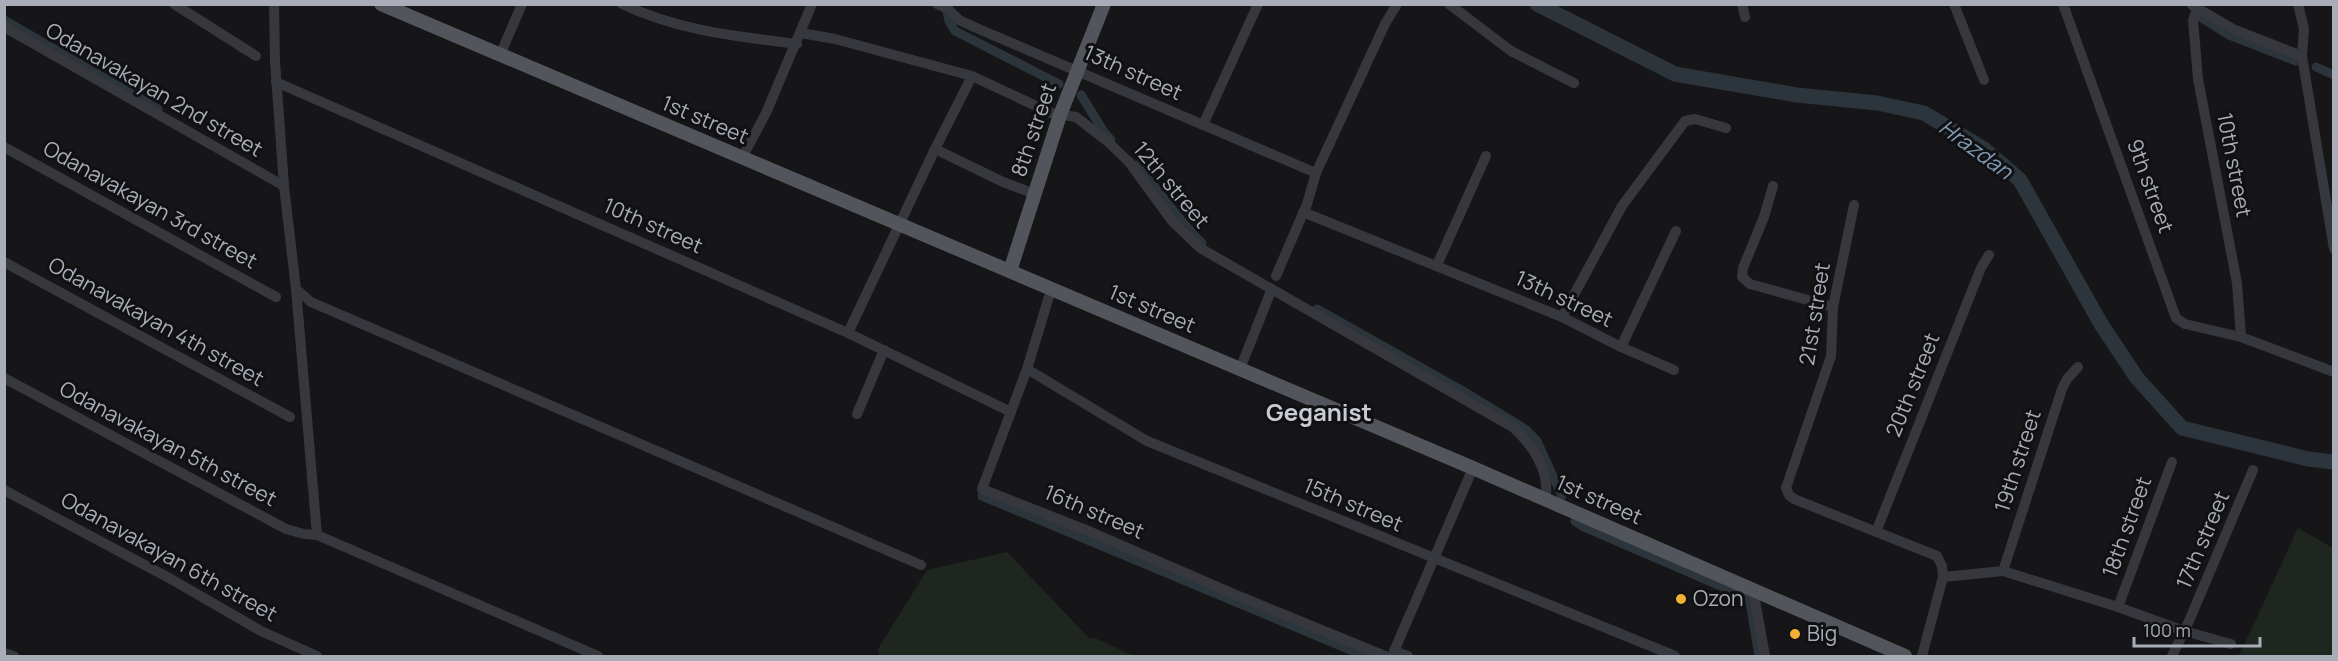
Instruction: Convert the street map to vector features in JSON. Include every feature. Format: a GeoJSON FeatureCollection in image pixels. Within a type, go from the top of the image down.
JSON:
{"type":"FeatureCollection","features":[{"type":"Feature","properties":{"kind":"main road","name":"1st street"},"geometry":{"type":"LineString","coordinates":[[381,4],[1473,468],[1905,657]]}},
{"type":"Feature","properties":{"kind":"main road","name":"8th street"},"geometry":{"type":"LineString","coordinates":[[1010,271],[1060,115],[1104,4]]}},
{"type":"Feature","properties":{"kind":"street"},"geometry":{"type":"LineString","coordinates":[[174,4],[256,56]]}},
{"type":"Feature","properties":{"kind":"street"},"geometry":{"type":"LineString","coordinates":[[274,4],[276,82],[284,186],[296,289],[317,535]]}},
{"type":"Feature","properties":{"kind":"street"},"geometry":{"type":"LineString","coordinates":[[500,55],[522,4]]}},
{"type":"Feature","properties":{"kind":"street"},"geometry":{"type":"LineString","coordinates":[[622,4],[649,17],[697,30],[797,44]]}},
{"type":"Feature","properties":{"kind":"street"},"geometry":{"type":"LineString","coordinates":[[742,158],[797,44],[812,4]]}},
{"type":"Feature","properties":{"kind":"street","name":"13th street"},"geometry":{"type":"LineString","coordinates":[[937,4],[950,6],[959,20],[1316,173]]}},
{"type":"Feature","properties":{"kind":"street"},"geometry":{"type":"LineString","coordinates":[[1203,125],[1257,4]]}},
{"type":"Feature","properties":{"kind":"street"},"geometry":{"type":"LineString","coordinates":[[1276,276],[1304,212],[1316,173],[1385,24],[1397,4]]}},
{"type":"Feature","properties":{"kind":"street"},"geometry":{"type":"LineString","coordinates":[[1449,4],[1511,51],[1574,83]]}},
{"type":"Feature","properties":{"kind":"street"},"geometry":{"type":"LineString","coordinates":[[1742,4],[1745,17]]}},
{"type":"Feature","properties":{"kind":"street"},"geometry":{"type":"LineString","coordinates":[[1954,4],[1984,80]]}},
{"type":"Feature","properties":{"kind":"street","name":"9th street"},"geometry":{"type":"LineString","coordinates":[[2063,4],[2176,318],[2185,324],[2241,337]]}},
{"type":"Feature","properties":{"kind":"street"},"geometry":{"type":"LineString","coordinates":[[2298,4],[2304,29],[2302,56],[2334,249]]}},
{"type":"Feature","properties":{"kind":"street"},"geometry":{"type":"LineString","coordinates":[[2194,6],[2235,30],[2302,56]]}},
{"type":"Feature","properties":{"kind":"street","name":"10th street"},"geometry":{"type":"LineString","coordinates":[[2194,6],[2194,48],[2209,146],[2237,284],[2241,337]]}},
{"type":"Feature","properties":{"kind":"street","name":"Odanavakayan 2nd street"},"geometry":{"type":"LineString","coordinates":[[4,27],[284,186]]}},
{"type":"Feature","properties":{"kind":"street","name":"12th street"},"geometry":{"type":"LineString","coordinates":[[801,33],[835,39],[972,76],[1051,112],[1076,117],[1129,162],[1172,221],[1200,248],[1271,291],[1514,428],[1527,440],[1538,457],[1545,474],[1547,491],[1545,499]]}},
{"type":"Feature","properties":{"kind":"street"},"geometry":{"type":"LineString","coordinates":[[848,333],[972,76]]}},
{"type":"Feature","properties":{"kind":"street","name":"10th street"},"geometry":{"type":"LineString","coordinates":[[276,82],[848,333],[1011,412]]}},
{"type":"Feature","properties":{"kind":"street"},"geometry":{"type":"LineString","coordinates":[[1562,317],[1622,206],[1685,121],[1695,118],[1726,128]]}},
{"type":"Feature","properties":{"kind":"street","name":"Odanavakayan 3rd street"},"geometry":{"type":"LineString","coordinates":[[4,147],[276,297]]}},
{"type":"Feature","properties":{"kind":"street"},"geometry":{"type":"LineString","coordinates":[[935,149],[1003,182],[1035,194]]}},
{"type":"Feature","properties":{"kind":"street"},"geometry":{"type":"LineString","coordinates":[[1437,265],[1486,156]]}},
{"type":"Feature","properties":{"kind":"street"},"geometry":{"type":"LineString","coordinates":[[1773,186],[1764,217],[1743,268],[1742,277],[1750,284],[1833,307]]}},
{"type":"Feature","properties":{"kind":"street","name":"21st street"},"geometry":{"type":"LineString","coordinates":[[1854,205],[1833,307],[1831,356],[1786,488],[1794,500],[1876,532]]}},
{"type":"Feature","properties":{"kind":"street","name":"13th street"},"geometry":{"type":"LineString","coordinates":[[1304,212],[1562,317],[1621,347],[1674,370]]}},
{"type":"Feature","properties":{"kind":"street"},"geometry":{"type":"LineString","coordinates":[[1621,347],[1676,231]]}},
{"type":"Feature","properties":{"kind":"street","name":"20th street"},"geometry":{"type":"LineString","coordinates":[[1876,532],[1981,268],[1989,255]]}},
{"type":"Feature","properties":{"kind":"street","name":"Odanavakayan 4th street"},"geometry":{"type":"LineString","coordinates":[[4,262],[290,417]]}},
{"type":"Feature","properties":{"kind":"street"},"geometry":{"type":"LineString","coordinates":[[296,289],[311,302],[921,565]]}},
{"type":"Feature","properties":{"kind":"street","name":"16th street"},"geometry":{"type":"LineString","coordinates":[[1051,290],[1027,369],[982,489],[1081,528],[1233,594],[1390,655],[1408,657]]}},
{"type":"Feature","properties":{"kind":"street"},"geometry":{"type":"LineString","coordinates":[[1240,369],[1271,291]]}},
{"type":"Feature","properties":{"kind":"street"},"geometry":{"type":"LineString","coordinates":[[2241,337],[2334,372]]}},
{"type":"Feature","properties":{"kind":"street"},"geometry":{"type":"LineString","coordinates":[[857,414],[884,350]]}},
{"type":"Feature","properties":{"kind":"street","name":"19th street"},"geometry":{"type":"LineString","coordinates":[[2003,571],[2062,389],[2067,379],[2078,367]]}},
{"type":"Feature","properties":{"kind":"street","name":"15th street"},"geometry":{"type":"LineString","coordinates":[[1027,369],[1147,441],[1675,657]]}},
{"type":"Feature","properties":{"kind":"street","name":"Odanavakayan 5th street"},"geometry":{"type":"LineString","coordinates":[[4,378],[286,529],[317,535],[598,657]]}},
{"type":"Feature","properties":{"kind":"street","name":"18th street"},"geometry":{"type":"LineString","coordinates":[[2118,607],[2172,462]]}},
{"type":"Feature","properties":{"kind":"street"},"geometry":{"type":"LineString","coordinates":[[1390,655],[1473,468]]}},
{"type":"Feature","properties":{"kind":"street","name":"17th street"},"geometry":{"type":"LineString","coordinates":[[2172,657],[2253,470]]}},
{"type":"Feature","properties":{"kind":"street","name":"Odanavakayan 6th street"},"geometry":{"type":"LineString","coordinates":[[4,490],[171,579],[261,631],[317,657]]}},
{"type":"Feature","properties":{"kind":"street"},"geometry":{"type":"LineString","coordinates":[[1876,532],[1936,556],[1942,566],[1943,577],[1922,657]]}},
{"type":"Feature","properties":{"kind":"street"},"geometry":{"type":"LineString","coordinates":[[1943,577],[2003,571],[2118,607],[2184,631],[2231,644]]}},
{"type":"Feature","properties":{"kind":"street"},"geometry":{"type":"LineString","coordinates":[[1753,590],[1765,657]]}},
{"type":"Feature","properties":{"kind":"street"},"geometry":{"type":"LineString","coordinates":[[4,653],[14,657]]}},
{"type":"Feature","properties":{"kind":"shaded area"},"geometry":{"type":"Polygon","coordinates":[[[2298,528],[2333,548],[2333,656],[2239,656],[2298,528]]]}},
{"type":"Feature","properties":{"kind":"shaded area"},"geometry":{"type":"Polygon","coordinates":[[[1007,552],[1090,639],[1095,638],[1134,656],[879,656],[878,649],[927,570],[1007,552]]]}},
{"type":"Feature","properties":{"kind":"waterway","name":"Hrazdan"},"geometry":{"type":"LineString","coordinates":[[1537,4],[1675,74],[1797,95],[1877,103],[1924,113],[1984,149],[2020,180],[2101,324],[2137,378],[2182,428],[2308,459],[2334,462]]}},
{"type":"Feature","properties":{"kind":"waterway"},"geometry":{"type":"LineString","coordinates":[[947,11],[949,21],[955,31],[1059,84]]}},
{"type":"Feature","properties":{"kind":"waterway"},"geometry":{"type":"LineString","coordinates":[[2200,17],[2229,35],[2296,61]]}},
{"type":"Feature","properties":{"kind":"waterway"},"geometry":{"type":"LineString","coordinates":[[4,20],[158,109]]}},
{"type":"Feature","properties":{"kind":"waterway"},"geometry":{"type":"LineString","coordinates":[[2316,67],[2334,75]]}},
{"type":"Feature","properties":{"kind":"waterway"},"geometry":{"type":"LineString","coordinates":[[1081,95],[1111,140]]}},
{"type":"Feature","properties":{"kind":"waterway"},"geometry":{"type":"LineString","coordinates":[[1136,165],[1202,243]]}},
{"type":"Feature","properties":{"kind":"waterway"},"geometry":{"type":"LineString","coordinates":[[1317,309],[1468,394],[1525,429],[1537,441],[1562,496]]}},
{"type":"Feature","properties":{"kind":"waterway"},"geometry":{"type":"LineString","coordinates":[[982,496],[1365,656]]}},
{"type":"Feature","properties":{"kind":"waterway"},"geometry":{"type":"LineString","coordinates":[[1575,521],[1744,596],[1750,602],[1759,656]]}},
{"type":"Feature","properties":{"kind":"place","name":"Ozon"},"geometry":{"type":"Point","coordinates":[1681,599]}},
{"type":"Feature","properties":{"kind":"place","name":"Big"},"geometry":{"type":"Point","coordinates":[1795,634]}},
{"type":"Feature","properties":{"kind":"district","name":"Geganist"},"geometry":{"type":"Point","coordinates":[1319,413]}}]}
